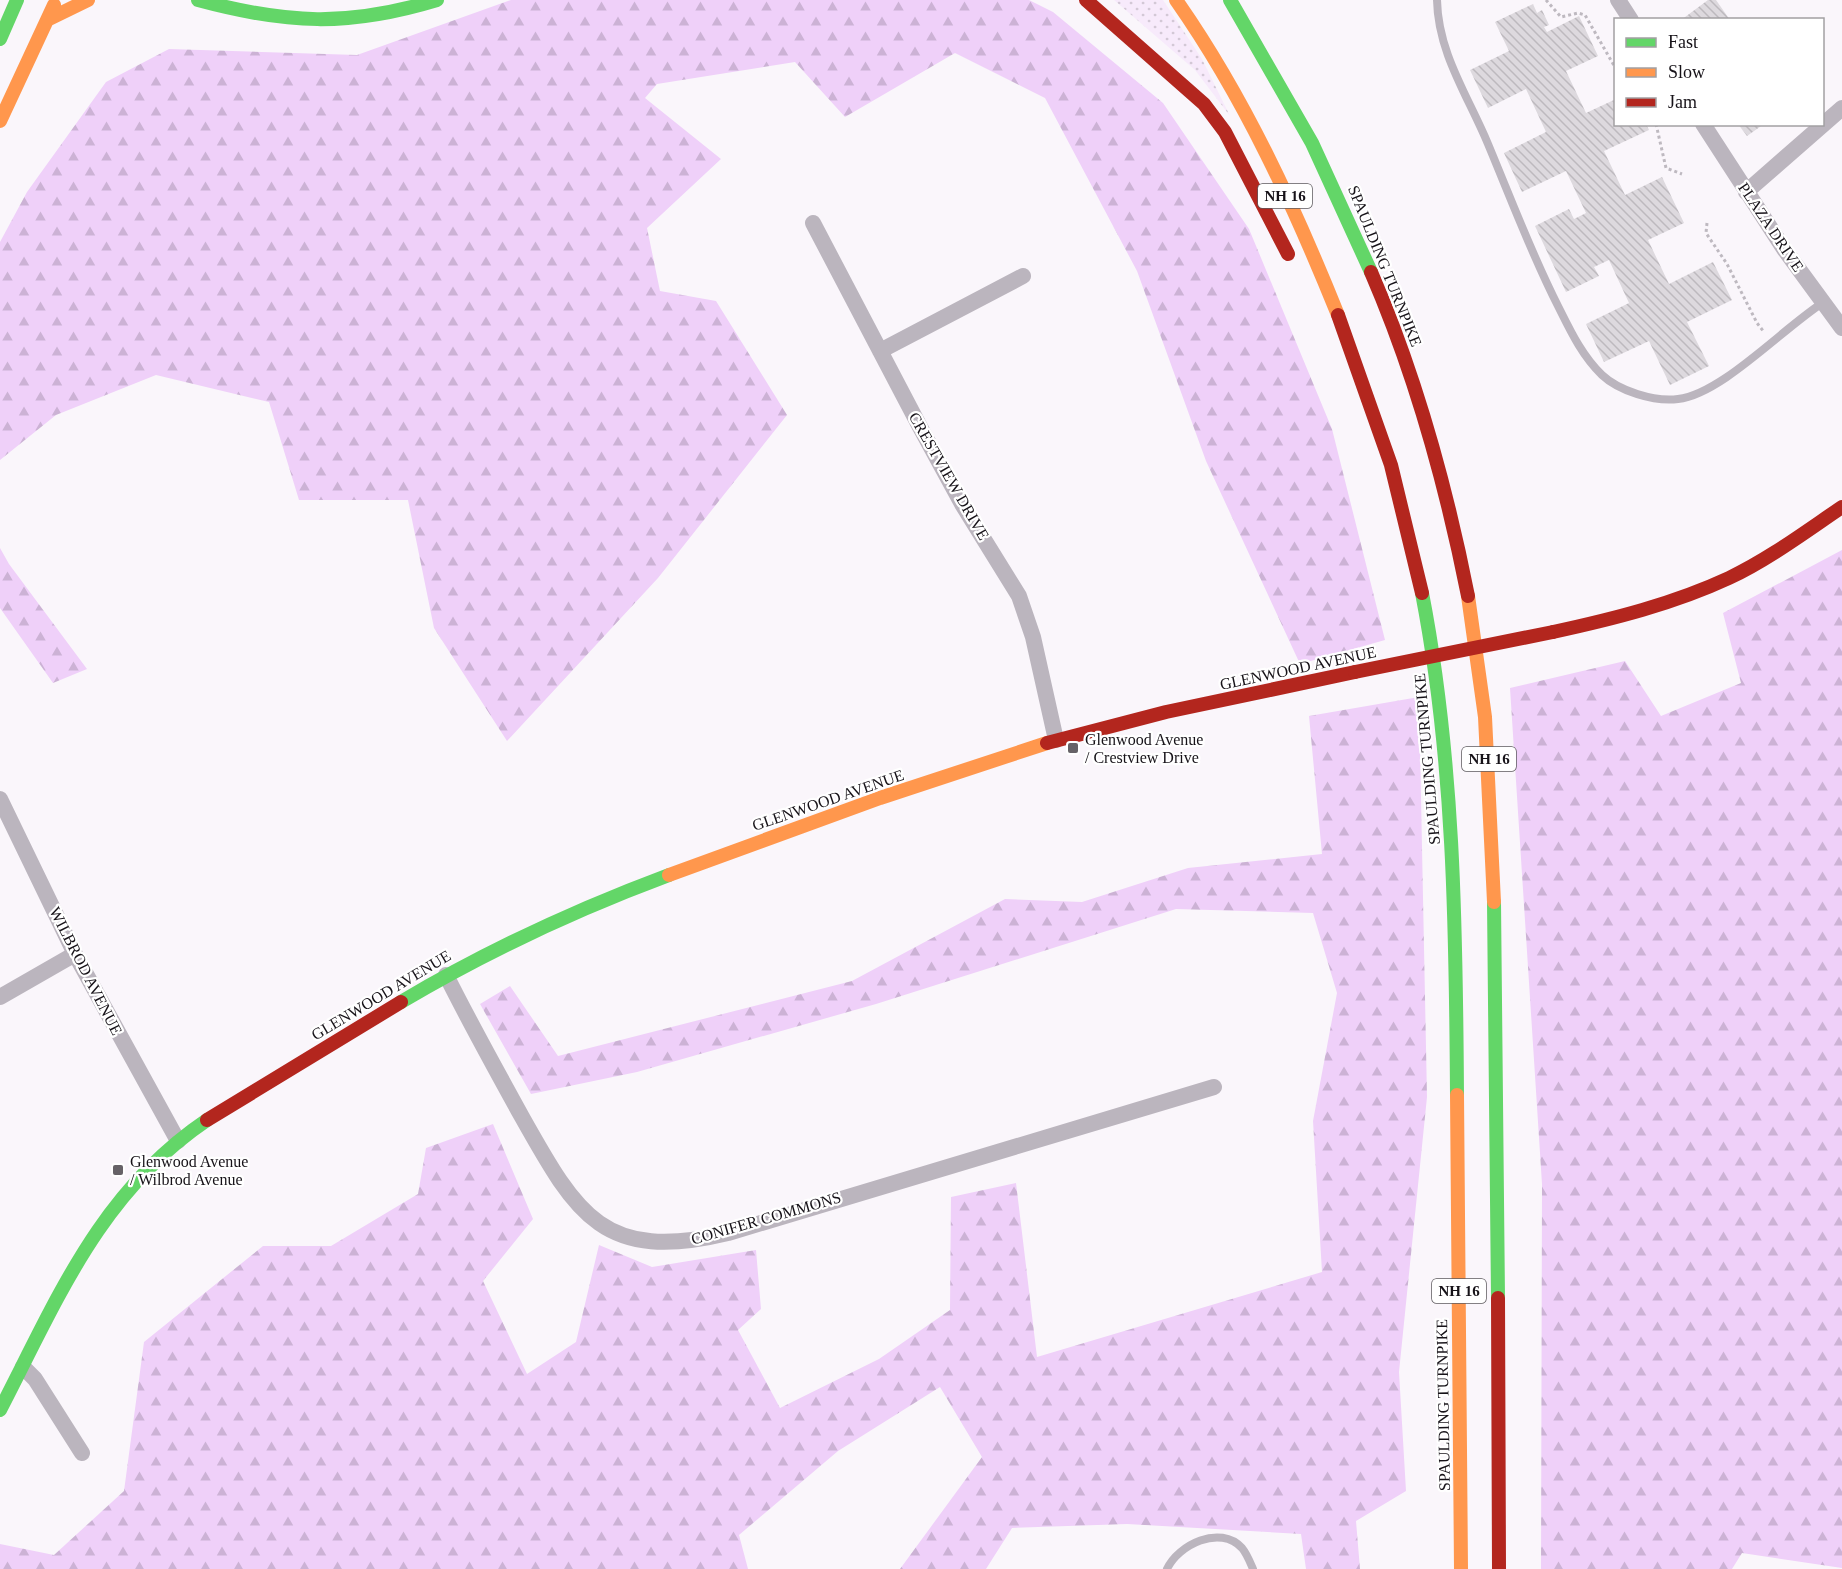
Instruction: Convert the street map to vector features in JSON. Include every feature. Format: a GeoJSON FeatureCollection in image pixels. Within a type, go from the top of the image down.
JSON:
{"type":"FeatureCollection","features":[{"type":"Feature","properties":{"kind":"main road"},"geometry":{"type":"LineString","coordinates":[[0,39],[16,0]]}},
{"type":"Feature","properties":{"kind":"main road"},"geometry":{"type":"LineString","coordinates":[[0,121],[56,0]]}},
{"type":"Feature","properties":{"kind":"main road"},"geometry":{"type":"LineString","coordinates":[[47,20],[78,7],[88,0]]}},
{"type":"Feature","properties":{"kind":"main road"},"geometry":{"type":"LineString","coordinates":[[198,0],[257,16],[299,21],[354,22],[404,12],[437,0]]}},
{"type":"Feature","properties":{"kind":"main road"},"geometry":{"type":"LineString","coordinates":[[1086,0],[1204,104],[1225,132],[1294,266]]}},
{"type":"Feature","properties":{"kind":"main road","name":"SPAULDING TURNPIKE"},"geometry":{"type":"LineString","coordinates":[[1176,0],[1237,99],[1267,157],[1315,262],[1372,404],[1402,504],[1416,564],[1439,687],[1448,779],[1456,1012],[1461,1569]]}},
{"type":"Feature","properties":{"kind":"main road","name":"SPAULDING TURNPIKE"},"geometry":{"type":"LineString","coordinates":[[1230,0],[1295,106],[1351,222],[1379,288],[1402,351],[1438,467],[1470,608],[1485,707],[1494,841],[1499,1569]]}},
{"type":"Feature","properties":{"kind":"main road"},"geometry":{"type":"LineString","coordinates":[[1340,362],[1372,404]]}},
{"type":"Feature","properties":{"kind":"main road","name":"GLENWOOD AVENUE"},"geometry":{"type":"LineString","coordinates":[[0,1410],[78,1261],[108,1214],[141,1174],[178,1141],[231,1105],[446,975],[550,921],[853,808],[1056,740],[1355,672],[1553,632],[1647,610],[1730,578],[1764,559],[1842,507]]}},
{"type":"Feature","properties":{"kind":"street"},"geometry":{"type":"LineString","coordinates":[[1618,0],[1630,18]]}},
{"type":"Feature","properties":{"kind":"street"},"geometry":{"type":"LineString","coordinates":[[1824,124],[1842,108]]}},
{"type":"Feature","properties":{"kind":"street","name":"PLAZA DRIVE"},"geometry":{"type":"LineString","coordinates":[[1703,126],[1746,192],[1842,328]]}},
{"type":"Feature","properties":{"kind":"street"},"geometry":{"type":"LineString","coordinates":[[1746,192],[1821,126]]}},
{"type":"Feature","properties":{"kind":"street","name":"CRESTVIEW DRIVE"},"geometry":{"type":"LineString","coordinates":[[813,223],[963,504],[1019,596],[1033,637],[1056,740]]}},
{"type":"Feature","properties":{"kind":"street"},"geometry":{"type":"LineString","coordinates":[[880,351],[1023,276]]}},
{"type":"Feature","properties":{"kind":"street","name":"WILBROD AVENUE"},"geometry":{"type":"LineString","coordinates":[[0,799],[75,954],[178,1141]]}},
{"type":"Feature","properties":{"kind":"street"},"geometry":{"type":"LineString","coordinates":[[0,997],[22,982],[75,954]]}},
{"type":"Feature","properties":{"kind":"street","name":"CONIFER COMMONS"},"geometry":{"type":"LineString","coordinates":[[446,975],[494,1067],[565,1191],[594,1220],[611,1230],[651,1242],[688,1241],[728,1233],[1214,1087]]}},
{"type":"Feature","properties":{"kind":"street"},"geometry":{"type":"LineString","coordinates":[[23,1367],[34,1379],[82,1453]]}},
{"type":"Feature","properties":{"kind":"lane"},"geometry":{"type":"LineString","coordinates":[[1437,0],[1442,43],[1488,144],[1537,265],[1579,346],[1603,376],[1638,394],[1658,399],[1677,399],[1694,395],[1736,368],[1824,302]]}},
{"type":"Feature","properties":{"kind":"lane"},"geometry":{"type":"LineString","coordinates":[[1167,1569],[1185,1546],[1202,1540],[1218,1538],[1231,1540],[1242,1547],[1253,1569]]}},
{"type":"Feature","properties":{"kind":"path"},"geometry":{"type":"LineString","coordinates":[[1546,0],[1561,17],[1578,13],[1585,15],[1614,66]]}},
{"type":"Feature","properties":{"kind":"path"},"geometry":{"type":"LineString","coordinates":[[1656,126],[1666,168],[1682,174]]}},
{"type":"Feature","properties":{"kind":"path"},"geometry":{"type":"LineString","coordinates":[[1707,223],[1706,233],[1736,280],[1757,323]]}},
{"type":"Feature","properties":{"kind":"shaded area"},"geometry":{"type":"Polygon","coordinates":[[[1114,0],[1163,0],[1202,59],[1230,116],[1195,70],[1114,0]]]}},
{"type":"Feature","properties":{"kind":"green space"},"geometry":{"type":"Polygon","coordinates":[[[511,0],[1029,0],[1053,12],[1163,103],[1249,229],[1332,429],[1385,640],[1300,664],[1206,461],[1137,271],[1045,98],[955,53],[845,117],[795,62],[657,84],[645,98],[721,159],[647,228],[660,291],[716,301],[787,415],[658,578],[507,741],[434,628],[408,500],[299,500],[269,402],[156,375],[56,415],[0,460],[0,242],[27,192],[106,82],[169,49],[357,55],[511,0]]]}},
{"type":"Feature","properties":{"kind":"green space"},"geometry":{"type":"Polygon","coordinates":[[[0,548],[9,564],[87,669],[53,683],[0,608],[0,548]]]}},
{"type":"Feature","properties":{"kind":"green space"},"geometry":{"type":"Polygon","coordinates":[[[1842,550],[1842,1568],[1742,1553],[1732,1569],[1541,1569],[1542,1184],[1510,688],[1625,661],[1661,716],[1741,683],[1723,613],[1842,550]]]}},
{"type":"Feature","properties":{"kind":"green space"},"geometry":{"type":"Polygon","coordinates":[[[1419,697],[1427,1097],[1399,1372],[1406,1491],[1356,1521],[1360,1569],[1306,1569],[1301,1534],[1127,1524],[1012,1528],[986,1569],[900,1569],[982,1457],[940,1387],[838,1451],[739,1535],[748,1569],[0,1569],[0,1544],[54,1555],[124,1491],[144,1342],[263,1246],[331,1246],[418,1194],[426,1148],[493,1124],[533,1219],[483,1281],[527,1374],[576,1342],[599,1245],[652,1267],[756,1250],[761,1309],[738,1330],[780,1408],[879,1359],[950,1310],[951,1197],[1016,1183],[1037,1357],[1322,1272],[1313,1121],[1337,993],[1313,913],[1176,909],[876,1004],[637,1072],[531,1094],[480,1004],[510,986],[558,1056],[852,981],[1005,899],[1082,902],[1188,868],[1322,854],[1309,716],[1419,697]]]}},
{"type":"Feature","properties":{"kind":"building"},"geometry":{"type":"Polygon","coordinates":[[[1708,0],[1716,0],[1729,18],[1684,18],[1708,0]]]}},
{"type":"Feature","properties":{"kind":"building"},"geometry":{"type":"Polygon","coordinates":[[[1533,4],[1537,13],[1542,10],[1549,25],[1544,27],[1547,32],[1579,16],[1598,56],[1566,71],[1586,113],[1614,100],[1614,126],[1647,126],[1649,130],[1604,151],[1625,195],[1662,177],[1684,223],[1648,240],[1669,284],[1713,262],[1732,300],[1687,322],[1709,366],[1670,385],[1649,341],[1604,362],[1586,324],[1629,303],[1609,260],[1594,267],[1599,276],[1566,292],[1535,226],[1569,209],[1574,219],[1586,213],[1566,171],[1522,192],[1504,153],[1546,132],[1526,89],[1488,108],[1470,70],[1509,51],[1495,22],[1533,4]]]}},
{"type":"Feature","properties":{"kind":"building"},"geometry":{"type":"Polygon","coordinates":[[[1740,126],[1761,126],[1747,136],[1740,126]]]}},
{"type":"Feature","properties":{"kind":"traffic: fast"},"geometry":{"type":"LineString","coordinates":[[0,39],[17,0]]}},
{"type":"Feature","properties":{"kind":"traffic: fast"},"geometry":{"type":"LineString","coordinates":[[198,0],[260,14],[318,19],[375,15],[437,0]]}},
{"type":"Feature","properties":{"kind":"traffic: fast"},"geometry":{"type":"LineString","coordinates":[[1230,0],[1312,143],[1371,272]]}},
{"type":"Feature","properties":{"kind":"traffic: fast"},"geometry":{"type":"LineString","coordinates":[[1422,593],[1433,655],[1447,780],[1454,906],[1457,1095]]}},
{"type":"Feature","properties":{"kind":"traffic: fast"},"geometry":{"type":"LineString","coordinates":[[401,1002],[532,932],[669,875]]}},
{"type":"Feature","properties":{"kind":"traffic: fast"},"geometry":{"type":"LineString","coordinates":[[1494,902],[1498,1298]]}},
{"type":"Feature","properties":{"kind":"traffic: fast"},"geometry":{"type":"LineString","coordinates":[[0,1410],[62,1289],[110,1214],[138,1180],[170,1149],[207,1120]]}},
{"type":"Feature","properties":{"kind":"traffic: slow"},"geometry":{"type":"LineString","coordinates":[[47,20],[88,0]]}},
{"type":"Feature","properties":{"kind":"traffic: slow"},"geometry":{"type":"LineString","coordinates":[[1176,0],[1201,37],[1246,114],[1304,233],[1338,315]]}},
{"type":"Feature","properties":{"kind":"traffic: slow"},"geometry":{"type":"LineString","coordinates":[[0,121],[54,5]]}},
{"type":"Feature","properties":{"kind":"traffic: slow"},"geometry":{"type":"LineString","coordinates":[[1468,596],[1485,717],[1494,902]]}},
{"type":"Feature","properties":{"kind":"traffic: slow"},"geometry":{"type":"LineString","coordinates":[[669,875],[880,798],[1047,743]]}},
{"type":"Feature","properties":{"kind":"traffic: slow"},"geometry":{"type":"LineString","coordinates":[[1457,1095],[1461,1569]]}},
{"type":"Feature","properties":{"kind":"traffic: jam"},"geometry":{"type":"LineString","coordinates":[[1086,0],[1204,104],[1225,132],[1288,254]]}},
{"type":"Feature","properties":{"kind":"traffic: jam"},"geometry":{"type":"LineString","coordinates":[[1371,272],[1402,351],[1428,431],[1450,513],[1468,596]]}},
{"type":"Feature","properties":{"kind":"traffic: jam"},"geometry":{"type":"LineString","coordinates":[[1338,315],[1391,465],[1422,593]]}},
{"type":"Feature","properties":{"kind":"traffic: jam"},"geometry":{"type":"LineString","coordinates":[[1553,632],[1642,610],[1686,596],[1729,578],[1787,545],[1842,507]]}},
{"type":"Feature","properties":{"kind":"traffic: jam"},"geometry":{"type":"LineString","coordinates":[[1355,672],[1553,632]]}},
{"type":"Feature","properties":{"kind":"traffic: jam"},"geometry":{"type":"LineString","coordinates":[[1047,743],[1166,712],[1355,672]]}},
{"type":"Feature","properties":{"kind":"traffic: jam"},"geometry":{"type":"LineString","coordinates":[[207,1120],[401,1002]]}},
{"type":"Feature","properties":{"kind":"traffic: jam"},"geometry":{"type":"LineString","coordinates":[[1498,1298],[1499,1569]]}},
{"type":"Feature","properties":{"kind":"place","name":"Glenwood Avenue / Crestview Drive"},"geometry":{"type":"Point","coordinates":[1073,748]}},
{"type":"Feature","properties":{"kind":"place","name":"Glenwood Avenue / Wilbrod Avenue"},"geometry":{"type":"Point","coordinates":[118,1170]}}]}
